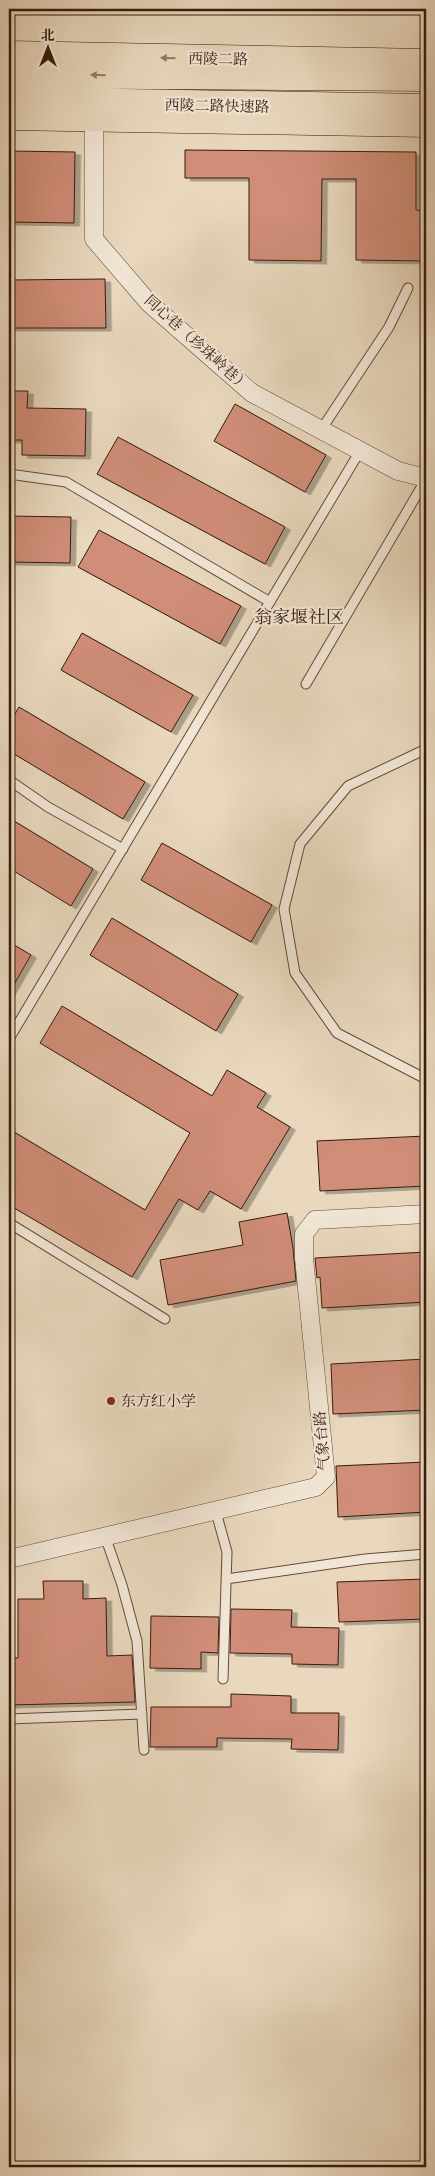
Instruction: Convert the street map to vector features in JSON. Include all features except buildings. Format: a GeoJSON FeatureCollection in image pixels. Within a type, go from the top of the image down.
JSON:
{"type":"FeatureCollection","features":[{"type":"Feature","properties":{"kind":"main road","name":"西陵二路"},"geometry":{"type":"LineString","coordinates":[[9,55],[426,63]]}},
{"type":"Feature","properties":{"kind":"main road","name":"西陵二路快速路"},"geometry":{"type":"LineString","coordinates":[[9,74],[426,77]]}},
{"type":"Feature","properties":{"kind":"main road","name":"西陵二路快速路"},"geometry":{"type":"LineString","coordinates":[[9,102],[426,108]]}},
{"type":"Feature","properties":{"kind":"main road"},"geometry":{"type":"LineString","coordinates":[[9,116],[426,123]]}},
{"type":"Feature","properties":{"kind":"street","name":"同心巷（珍珠岭巷）"},"geometry":{"type":"LineString","coordinates":[[94,118],[94,239],[149,303],[252,393],[398,471],[426,479]]}},
{"type":"Feature","properties":{"kind":"street","name":"气象台路"},"geometry":{"type":"LineString","coordinates":[[9,1559],[216,1512],[316,1487],[326,1477],[304,1258],[304,1234],[316,1220],[426,1214]]}},
{"type":"Feature","properties":{"kind":"lane"},"geometry":{"type":"LineString","coordinates":[[321,430],[389,327],[408,288]]}},
{"type":"Feature","properties":{"kind":"lane"},"geometry":{"type":"LineString","coordinates":[[9,1039],[360,451]]}},
{"type":"Feature","properties":{"kind":"lane"},"geometry":{"type":"LineString","coordinates":[[9,474],[66,482],[270,602]]}},
{"type":"Feature","properties":{"kind":"lane"},"geometry":{"type":"LineString","coordinates":[[306,684],[426,479]]}},
{"type":"Feature","properties":{"kind":"lane"},"geometry":{"type":"LineString","coordinates":[[426,749],[348,786],[300,844],[284,909],[295,974],[337,1032],[426,1079]]}},
{"type":"Feature","properties":{"kind":"lane"},"geometry":{"type":"LineString","coordinates":[[9,780],[48,807],[122,849]]}},
{"type":"Feature","properties":{"kind":"lane"},"geometry":{"type":"LineString","coordinates":[[9,1223],[165,1319]]}},
{"type":"Feature","properties":{"kind":"lane"},"geometry":{"type":"LineString","coordinates":[[216,1512],[226,1552],[223,1679]]}},
{"type":"Feature","properties":{"kind":"lane"},"geometry":{"type":"LineString","coordinates":[[105,1536],[122,1585],[137,1641],[144,1750]]}},
{"type":"Feature","properties":{"kind":"lane"},"geometry":{"type":"LineString","coordinates":[[226,1579],[365,1558],[426,1554]]}},
{"type":"Feature","properties":{"kind":"lane"},"geometry":{"type":"LineString","coordinates":[[9,1719],[142,1714]]}},
{"type":"Feature","properties":{"kind":"place","name":"东方红小学"},"geometry":{"type":"Point","coordinates":[111,1401]}},
{"type":"Feature","properties":{"kind":"district","name":"翁家堰社区"},"geometry":{"type":"Point","coordinates":[299,617]}}]}
